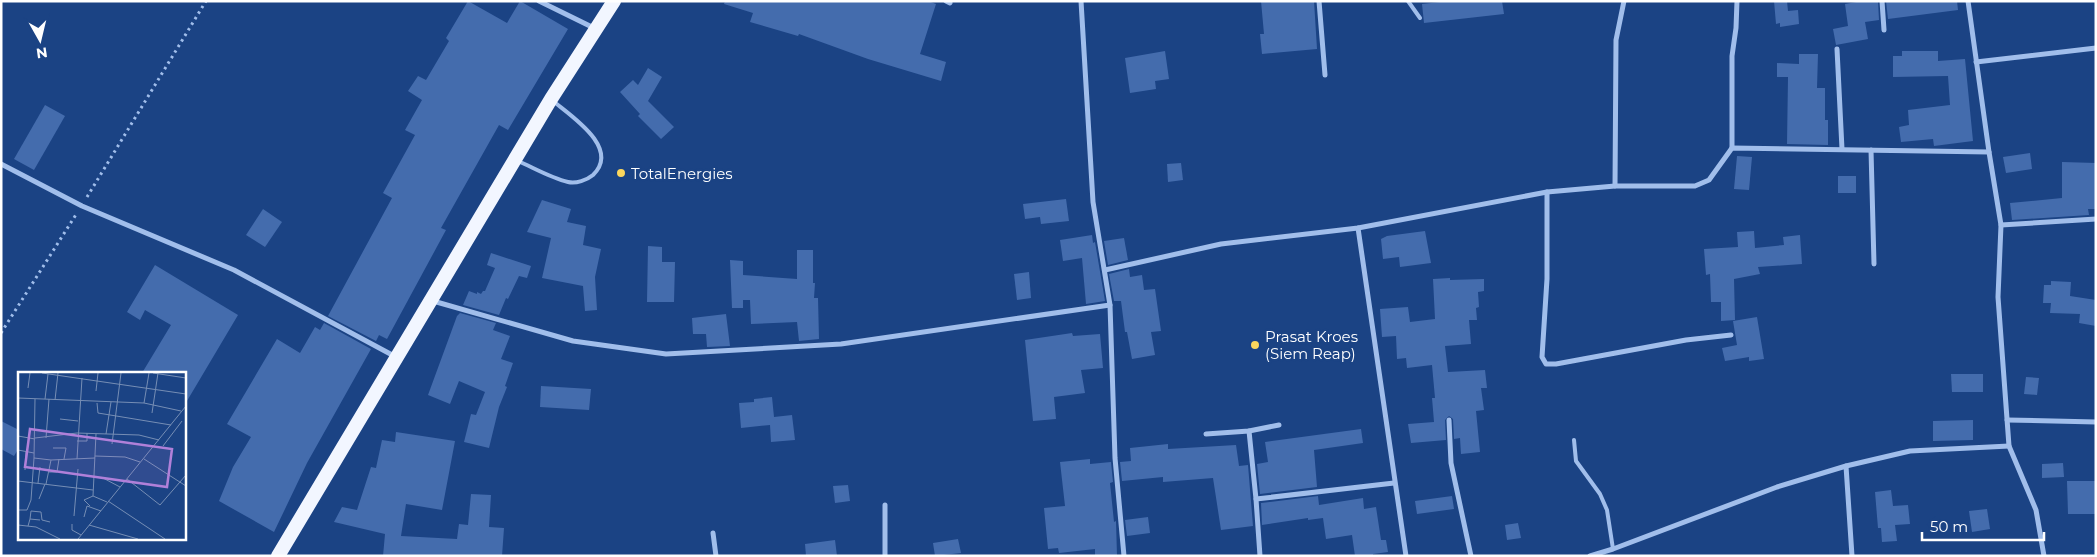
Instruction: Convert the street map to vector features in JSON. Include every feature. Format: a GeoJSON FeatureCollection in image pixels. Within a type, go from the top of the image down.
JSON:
{"type":"FeatureCollection","features":[{"type":"Feature","properties":{"kind":"highway"},"geometry":{"type":"LineString","coordinates":[[278,556],[551,99],[614,1]]}},
{"type":"Feature","properties":{"kind":"street"},"geometry":{"type":"LineString","coordinates":[[539,1],[597,29]]}},
{"type":"Feature","properties":{"kind":"street"},"geometry":{"type":"LineString","coordinates":[[1081,1],[1093,202],[1110,305],[1115,458],[1124,556]]}},
{"type":"Feature","properties":{"kind":"street"},"geometry":{"type":"LineString","coordinates":[[1319,1],[1324,75]]}},
{"type":"Feature","properties":{"kind":"street"},"geometry":{"type":"LineString","coordinates":[[1615,186],[1616,40],[1624,1]]}},
{"type":"Feature","properties":{"kind":"street"},"geometry":{"type":"LineString","coordinates":[[1105,270],[1221,244],[1358,228],[1547,192],[1615,186],[1695,186],[1709,180],[1732,148],[1732,56],[1737,1]]}},
{"type":"Feature","properties":{"kind":"street"},"geometry":{"type":"LineString","coordinates":[[1882,1],[1884,30]]}},
{"type":"Feature","properties":{"kind":"street"},"geometry":{"type":"LineString","coordinates":[[1968,1],[2001,225],[1998,297],[2009,446],[2036,510],[2044,556]]}},
{"type":"Feature","properties":{"kind":"street"},"geometry":{"type":"LineString","coordinates":[[1976,62],[2096,48]]}},
{"type":"Feature","properties":{"kind":"street"},"geometry":{"type":"LineString","coordinates":[[1838,49],[1842,149]]}},
{"type":"Feature","properties":{"kind":"street"},"geometry":{"type":"LineString","coordinates":[[1732,148],[1989,152]]}},
{"type":"Feature","properties":{"kind":"street"},"geometry":{"type":"LineString","coordinates":[[1871,150],[1874,264]]}},
{"type":"Feature","properties":{"kind":"street"},"geometry":{"type":"LineString","coordinates":[[1,164],[82,206],[234,270],[397,358]]}},
{"type":"Feature","properties":{"kind":"street"},"geometry":{"type":"LineString","coordinates":[[1547,192],[1547,279],[1542,357],[1546,364],[1556,364],[1686,340],[1731,335]]}},
{"type":"Feature","properties":{"kind":"street"},"geometry":{"type":"LineString","coordinates":[[2001,225],[2096,219]]}},
{"type":"Feature","properties":{"kind":"street"},"geometry":{"type":"LineString","coordinates":[[1358,228],[1406,556]]}},
{"type":"Feature","properties":{"kind":"street"},"geometry":{"type":"LineString","coordinates":[[431,300],[573,341],[666,354],[841,344],[1110,305]]}},
{"type":"Feature","properties":{"kind":"street"},"geometry":{"type":"LineString","coordinates":[[1449,420],[1450,463],[1471,556]]}},
{"type":"Feature","properties":{"kind":"street"},"geometry":{"type":"LineString","coordinates":[[2006,420],[2096,422]]}},
{"type":"Feature","properties":{"kind":"street"},"geometry":{"type":"LineString","coordinates":[[1206,434],[1249,431],[1279,426]]}},
{"type":"Feature","properties":{"kind":"street"},"geometry":{"type":"LineString","coordinates":[[1249,431],[1260,556]]}},
{"type":"Feature","properties":{"kind":"street"},"geometry":{"type":"LineString","coordinates":[[1590,556],[1777,487],[1846,466],[1910,451],[2009,446]]}},
{"type":"Feature","properties":{"kind":"street"},"geometry":{"type":"LineString","coordinates":[[1846,466],[1852,556]]}},
{"type":"Feature","properties":{"kind":"street"},"geometry":{"type":"LineString","coordinates":[[1256,499],[1394,482]]}},
{"type":"Feature","properties":{"kind":"street"},"geometry":{"type":"LineString","coordinates":[[885,556],[886,505]]}},
{"type":"Feature","properties":{"kind":"street"},"geometry":{"type":"LineString","coordinates":[[713,533],[716,556]]}},
{"type":"Feature","properties":{"kind":"lane"},"geometry":{"type":"LineString","coordinates":[[1408,1],[1420,18]]}},
{"type":"Feature","properties":{"kind":"lane"},"geometry":{"type":"LineString","coordinates":[[515,159],[569,183],[580,182],[592,176],[598,168],[602,157],[599,145],[592,135],[551,99]]}},
{"type":"Feature","properties":{"kind":"lane"},"geometry":{"type":"LineString","coordinates":[[1574,440],[1576,461],[1600,494],[1608,510],[1613,549]]}},
{"type":"Feature","properties":{"kind":"path"},"geometry":{"type":"LineString","coordinates":[[1,333],[82,206],[206,1]]}},
{"type":"Feature","properties":{"kind":"building"},"geometry":{"type":"Polygon","coordinates":[[[468,1],[507,23],[520,1],[568,29],[508,130],[499,125],[441,228],[446,230],[387,339],[379,335],[376,341],[328,316],[392,198],[383,193],[415,135],[405,130],[422,100],[408,91],[418,76],[426,80],[449,41],[446,38],[468,1]]]}},
{"type":"Feature","properties":{"kind":"building"},"geometry":{"type":"Polygon","coordinates":[[[725,1],[928,1],[936,4],[920,54],[946,62],[941,81],[868,59],[799,34],[798,36],[750,22],[753,13],[724,4],[725,1]]]}},
{"type":"Feature","properties":{"kind":"building"},"geometry":{"type":"Polygon","coordinates":[[[1261,1],[1314,1],[1317,49],[1262,54],[1260,34],[1264,34],[1261,1]]]}},
{"type":"Feature","properties":{"kind":"building"},"geometry":{"type":"Polygon","coordinates":[[[1449,1],[1502,1],[1504,14],[1424,23],[1422,4],[1449,1]]]}},
{"type":"Feature","properties":{"kind":"building"},"geometry":{"type":"Polygon","coordinates":[[[1774,1],[1787,1],[1788,11],[1798,10],[1799,24],[1780,27],[1780,23],[1776,24],[1774,1]]]}},
{"type":"Feature","properties":{"kind":"building"},"geometry":{"type":"Polygon","coordinates":[[[1878,1],[1879,20],[1865,22],[1868,39],[1836,45],[1833,29],[1848,26],[1845,4],[1878,1]]]}},
{"type":"Feature","properties":{"kind":"building"},"geometry":{"type":"Polygon","coordinates":[[[1886,1],[1957,1],[1958,10],[1888,19],[1886,1]]]}},
{"type":"Feature","properties":{"kind":"building"},"geometry":{"type":"Polygon","coordinates":[[[1165,51],[1169,79],[1155,81],[1156,89],[1130,93],[1125,58],[1165,51]]]}},
{"type":"Feature","properties":{"kind":"building"},"geometry":{"type":"Polygon","coordinates":[[[1902,51],[1938,51],[1938,61],[1965,59],[1973,141],[1934,146],[1933,139],[1901,142],[1899,127],[1909,125],[1908,110],[1950,105],[1948,76],[1893,77],[1893,56],[1902,56],[1902,51]]]}},
{"type":"Feature","properties":{"kind":"building"},"geometry":{"type":"Polygon","coordinates":[[[1799,54],[1818,54],[1817,88],[1825,88],[1825,120],[1828,120],[1828,145],[1787,144],[1788,77],[1777,77],[1777,63],[1799,64],[1799,54]]]}},
{"type":"Feature","properties":{"kind":"building"},"geometry":{"type":"Polygon","coordinates":[[[648,68],[662,77],[648,101],[674,127],[661,139],[638,116],[640,114],[620,92],[633,80],[638,85],[648,68]]]}},
{"type":"Feature","properties":{"kind":"building"},"geometry":{"type":"Polygon","coordinates":[[[45,105],[65,116],[34,170],[14,159],[45,105]]]}},
{"type":"Feature","properties":{"kind":"building"},"geometry":{"type":"Polygon","coordinates":[[[2030,153],[2032,169],[2006,173],[2003,157],[2030,153]]]}},
{"type":"Feature","properties":{"kind":"building"},"geometry":{"type":"Polygon","coordinates":[[[1737,156],[1752,157],[1749,190],[1734,189],[1737,156]]]}},
{"type":"Feature","properties":{"kind":"building"},"geometry":{"type":"Polygon","coordinates":[[[2062,162],[2096,163],[2096,209],[2088,209],[2089,215],[2012,220],[2010,203],[2062,198],[2062,162]]]}},
{"type":"Feature","properties":{"kind":"building"},"geometry":{"type":"Polygon","coordinates":[[[1181,163],[1183,180],[1168,182],[1167,164],[1181,163]]]}},
{"type":"Feature","properties":{"kind":"building"},"geometry":{"type":"Polygon","coordinates":[[[1838,176],[1856,176],[1856,193],[1838,193],[1838,176]]]}},
{"type":"Feature","properties":{"kind":"building"},"geometry":{"type":"Polygon","coordinates":[[[1066,199],[1069,221],[1041,224],[1040,217],[1025,219],[1023,204],[1066,199]]]}},
{"type":"Feature","properties":{"kind":"building"},"geometry":{"type":"Polygon","coordinates":[[[542,200],[571,209],[567,222],[586,226],[583,245],[601,249],[595,277],[597,310],[585,311],[583,286],[542,278],[551,238],[527,232],[542,200]]]}},
{"type":"Feature","properties":{"kind":"building"},"geometry":{"type":"Polygon","coordinates":[[[263,209],[282,222],[265,247],[246,235],[263,209]]]}},
{"type":"Feature","properties":{"kind":"building"},"geometry":{"type":"Polygon","coordinates":[[[1425,231],[1431,263],[1400,267],[1399,257],[1383,259],[1381,239],[1387,236],[1425,231]]]}},
{"type":"Feature","properties":{"kind":"building"},"geometry":{"type":"Polygon","coordinates":[[[1754,231],[1755,248],[1784,245],[1783,237],[1800,235],[1802,264],[1758,267],[1760,274],[1734,279],[1735,320],[1721,321],[1721,302],[1711,302],[1710,274],[1706,275],[1704,249],[1738,247],[1737,232],[1754,231]]]}},
{"type":"Feature","properties":{"kind":"building"},"geometry":{"type":"Polygon","coordinates":[[[1092,235],[1093,243],[1095,242],[1105,301],[1086,304],[1082,258],[1063,261],[1060,240],[1092,235]]]}},
{"type":"Feature","properties":{"kind":"building"},"geometry":{"type":"Polygon","coordinates":[[[1124,238],[1128,260],[1108,265],[1104,241],[1124,238]]]}},
{"type":"Feature","properties":{"kind":"building"},"geometry":{"type":"Polygon","coordinates":[[[648,246],[662,247],[662,262],[675,262],[674,302],[647,302],[648,246]]]}},
{"type":"Feature","properties":{"kind":"building"},"geometry":{"type":"Polygon","coordinates":[[[797,250],[813,250],[814,298],[818,298],[819,339],[799,341],[797,322],[751,324],[750,300],[743,300],[743,308],[732,308],[730,260],[743,261],[743,275],[797,279],[797,250]]]}},
{"type":"Feature","properties":{"kind":"building"},"geometry":{"type":"Polygon","coordinates":[[[491,253],[531,266],[527,278],[519,276],[508,299],[506,298],[499,315],[463,305],[469,291],[481,294],[485,291],[495,268],[487,265],[491,253]]]}},
{"type":"Feature","properties":{"kind":"building"},"geometry":{"type":"Polygon","coordinates":[[[155,265],[238,315],[185,404],[185,372],[143,372],[171,325],[145,310],[140,320],[127,312],[155,265]]]}},
{"type":"Feature","properties":{"kind":"building"},"geometry":{"type":"Polygon","coordinates":[[[1129,269],[1130,277],[1142,275],[1144,290],[1155,289],[1161,331],[1151,332],[1155,355],[1132,359],[1127,332],[1125,332],[1121,301],[1114,301],[1109,274],[1129,269]]]}},
{"type":"Feature","properties":{"kind":"building"},"geometry":{"type":"Polygon","coordinates":[[[1029,272],[1031,298],[1017,300],[1014,274],[1029,272]]]}},
{"type":"Feature","properties":{"kind":"building"},"geometry":{"type":"Polygon","coordinates":[[[1450,278],[1450,280],[1484,279],[1484,291],[1478,292],[1479,307],[1476,308],[1477,320],[1469,320],[1471,344],[1445,346],[1448,372],[1485,370],[1487,388],[1481,388],[1484,410],[1476,411],[1480,452],[1461,454],[1460,438],[1454,439],[1453,419],[1449,416],[1445,420],[1446,440],[1411,443],[1408,424],[1434,422],[1432,398],[1435,398],[1432,365],[1407,368],[1406,358],[1397,359],[1396,336],[1382,337],[1380,309],[1408,307],[1410,322],[1435,319],[1433,279],[1450,278]]]}},
{"type":"Feature","properties":{"kind":"building"},"geometry":{"type":"Polygon","coordinates":[[[2051,281],[2071,282],[2070,296],[2096,300],[2096,326],[2079,323],[2080,314],[2050,313],[2051,303],[2043,303],[2044,285],[2051,285],[2051,281]]]}},
{"type":"Feature","properties":{"kind":"building"},"geometry":{"type":"Polygon","coordinates":[[[460,313],[496,323],[493,330],[510,336],[501,359],[513,363],[505,386],[507,387],[499,407],[489,448],[464,442],[471,414],[476,415],[485,392],[459,381],[450,404],[428,395],[457,316],[460,313]]]}},
{"type":"Feature","properties":{"kind":"building"},"geometry":{"type":"Polygon","coordinates":[[[726,314],[730,346],[707,347],[706,334],[693,334],[692,318],[726,314]]]}},
{"type":"Feature","properties":{"kind":"building"},"geometry":{"type":"Polygon","coordinates":[[[1757,317],[1764,359],[1749,361],[1749,357],[1725,361],[1722,348],[1737,345],[1733,321],[1757,317]]]}},
{"type":"Feature","properties":{"kind":"building"},"geometry":{"type":"Polygon","coordinates":[[[324,323],[371,349],[307,463],[274,532],[219,501],[233,467],[251,437],[227,424],[277,339],[300,353],[315,327],[320,330],[324,323]]]}},
{"type":"Feature","properties":{"kind":"building"},"geometry":{"type":"Polygon","coordinates":[[[1072,333],[1073,336],[1100,334],[1103,368],[1081,370],[1085,393],[1054,397],[1056,419],[1033,421],[1025,340],[1072,333]]]}},
{"type":"Feature","properties":{"kind":"building"},"geometry":{"type":"Polygon","coordinates":[[[1951,374],[1983,374],[1983,392],[1952,392],[1951,374]]]}},
{"type":"Feature","properties":{"kind":"building"},"geometry":{"type":"Polygon","coordinates":[[[2026,377],[2039,378],[2037,395],[2024,394],[2026,377]]]}},
{"type":"Feature","properties":{"kind":"building"},"geometry":{"type":"Polygon","coordinates":[[[541,386],[591,389],[589,410],[540,407],[541,386]]]}},
{"type":"Feature","properties":{"kind":"building"},"geometry":{"type":"Polygon","coordinates":[[[772,397],[774,417],[792,415],[795,440],[771,442],[770,425],[741,428],[739,403],[754,402],[754,399],[772,397]]]}},
{"type":"Feature","properties":{"kind":"building"},"geometry":{"type":"Polygon","coordinates":[[[1973,420],[1973,440],[1933,441],[1933,421],[1973,420]]]}},
{"type":"Feature","properties":{"kind":"building"},"geometry":{"type":"Polygon","coordinates":[[[1,421],[18,430],[18,450],[14,456],[1,449],[1,421]]]}},
{"type":"Feature","properties":{"kind":"building"},"geometry":{"type":"Polygon","coordinates":[[[1361,429],[1363,443],[1314,450],[1317,487],[1260,494],[1257,464],[1268,462],[1265,442],[1361,429]]]}},
{"type":"Feature","properties":{"kind":"building"},"geometry":{"type":"Polygon","coordinates":[[[396,432],[455,441],[442,510],[406,504],[401,536],[457,539],[459,524],[468,525],[471,494],[491,495],[489,527],[504,528],[502,556],[383,556],[385,534],[334,522],[342,507],[357,510],[371,467],[376,468],[382,440],[395,442],[396,432]]]}},
{"type":"Feature","properties":{"kind":"building"},"geometry":{"type":"Polygon","coordinates":[[[1168,444],[1168,449],[1236,445],[1239,466],[1248,465],[1253,526],[1221,530],[1213,478],[1163,482],[1163,477],[1122,481],[1120,462],[1131,461],[1130,448],[1168,444]]]}},
{"type":"Feature","properties":{"kind":"building"},"geometry":{"type":"Polygon","coordinates":[[[1090,459],[1090,464],[1111,462],[1113,482],[1110,483],[1114,522],[1116,521],[1117,556],[1095,556],[1095,549],[1059,553],[1058,548],[1048,549],[1044,508],[1065,506],[1060,462],[1090,459]]]}},
{"type":"Feature","properties":{"kind":"building"},"geometry":{"type":"Polygon","coordinates":[[[2063,463],[2064,477],[2042,478],[2042,464],[2063,463]]]}},
{"type":"Feature","properties":{"kind":"building"},"geometry":{"type":"Polygon","coordinates":[[[2067,481],[2096,481],[2096,514],[2068,514],[2067,481]]]}},
{"type":"Feature","properties":{"kind":"building"},"geometry":{"type":"Polygon","coordinates":[[[848,485],[850,501],[835,503],[833,486],[848,485]]]}},
{"type":"Feature","properties":{"kind":"building"},"geometry":{"type":"Polygon","coordinates":[[[1891,490],[1893,506],[1908,505],[1910,524],[1895,525],[1897,541],[1882,542],[1881,528],[1878,528],[1875,492],[1891,490]]]}},
{"type":"Feature","properties":{"kind":"building"},"geometry":{"type":"Polygon","coordinates":[[[1318,496],[1319,505],[1363,498],[1364,509],[1376,507],[1381,540],[1386,540],[1388,552],[1373,554],[1373,556],[1355,556],[1352,535],[1326,539],[1323,518],[1308,520],[1308,518],[1262,525],[1261,503],[1318,496]]]}},
{"type":"Feature","properties":{"kind":"building"},"geometry":{"type":"Polygon","coordinates":[[[1452,496],[1454,509],[1417,514],[1415,501],[1452,496]]]}},
{"type":"Feature","properties":{"kind":"building"},"geometry":{"type":"Polygon","coordinates":[[[1987,509],[1990,529],[1972,532],[1969,511],[1987,509]]]}},
{"type":"Feature","properties":{"kind":"building"},"geometry":{"type":"Polygon","coordinates":[[[1148,517],[1150,533],[1127,536],[1125,520],[1148,517]]]}},
{"type":"Feature","properties":{"kind":"building"},"geometry":{"type":"Polygon","coordinates":[[[1518,523],[1521,538],[1507,540],[1505,525],[1518,523]]]}},
{"type":"Feature","properties":{"kind":"building"},"geometry":{"type":"Polygon","coordinates":[[[958,539],[961,553],[935,556],[933,543],[958,539]]]}},
{"type":"Feature","properties":{"kind":"building"},"geometry":{"type":"Polygon","coordinates":[[[835,540],[837,556],[806,556],[805,544],[835,540]]]}},
{"type":"Feature","properties":{"kind":"place","name":"TotalEnergies"},"geometry":{"type":"Point","coordinates":[621,173]}},
{"type":"Feature","properties":{"kind":"place","name":"Prasat Kroes (Siem Reap)"},"geometry":{"type":"Point","coordinates":[1255,345]}}]}
